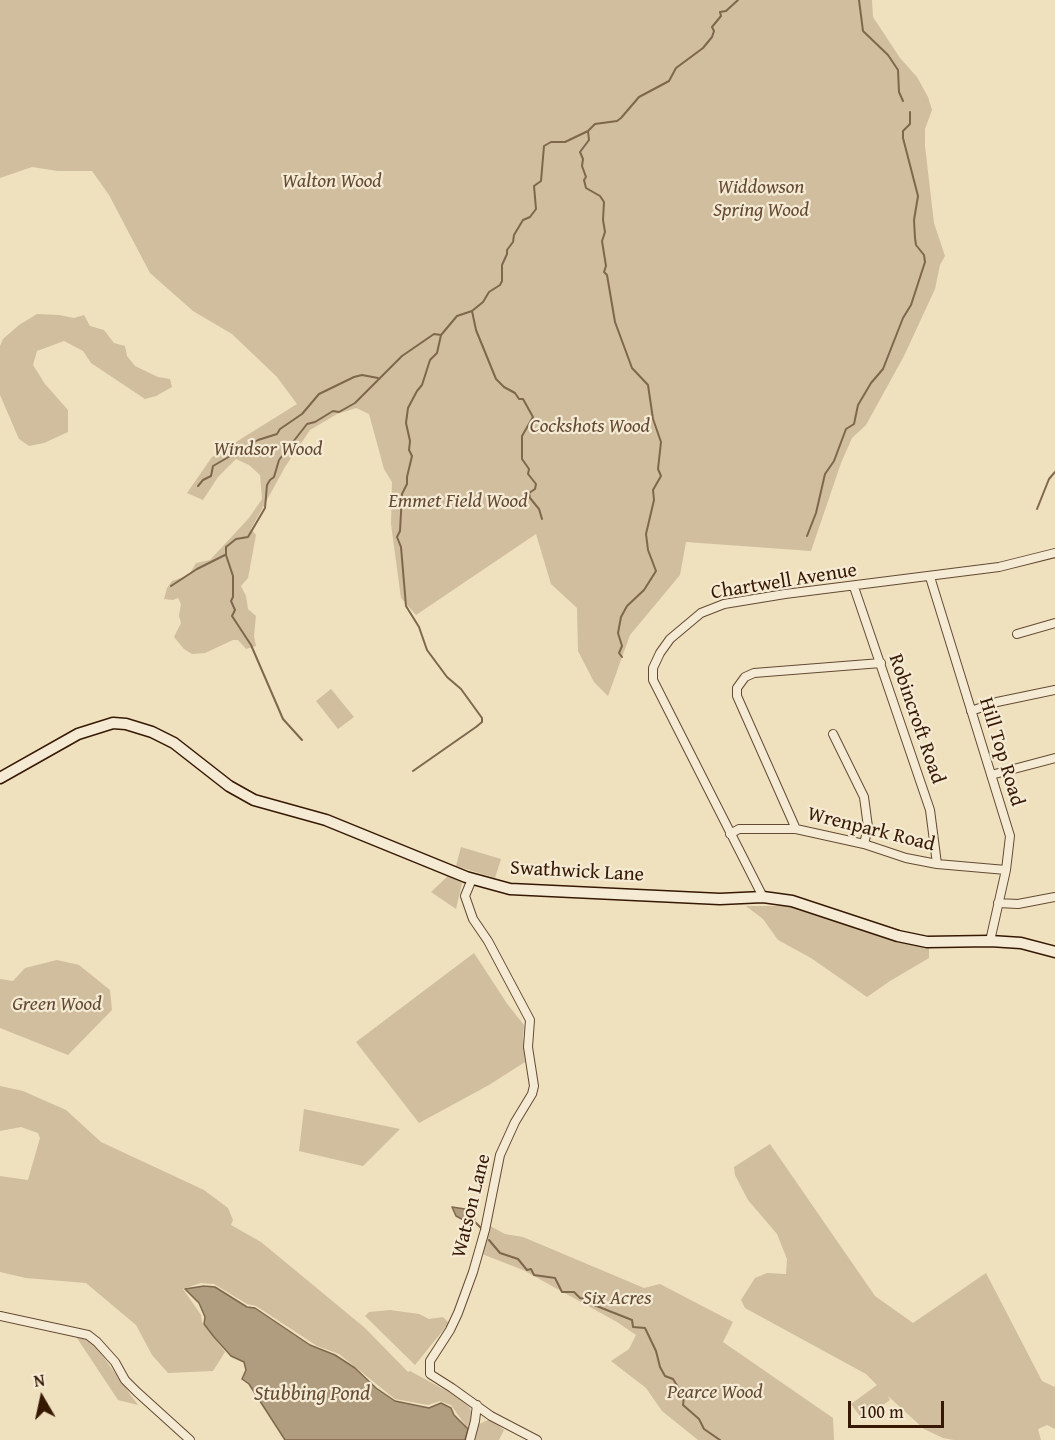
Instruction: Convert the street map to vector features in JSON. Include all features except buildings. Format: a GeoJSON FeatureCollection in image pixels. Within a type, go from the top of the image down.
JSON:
{"type":"FeatureCollection","features":[{"type":"Feature","properties":{"kind":"street","name":"Chartwell Avenue"},"geometry":{"type":"LineString","coordinates":[[763,897],[653,680],[653,668],[660,653],[687,624],[710,608],[724,604],[999,567],[1055,553]]}},
{"type":"Feature","properties":{"kind":"street","name":"Hill Top Road"},"geometry":{"type":"LineString","coordinates":[[930,576],[1010,836],[1006,870],[990,941]]}},
{"type":"Feature","properties":{"kind":"street","name":"Robincroft Road"},"geometry":{"type":"LineString","coordinates":[[854,587],[930,810],[937,864]]}},
{"type":"Feature","properties":{"kind":"street"},"geometry":{"type":"LineString","coordinates":[[1017,634],[1055,623]]}},
{"type":"Feature","properties":{"kind":"street"},"geometry":{"type":"LineString","coordinates":[[796,829],[737,696],[737,688],[745,676],[754,673],[881,663]]}},
{"type":"Feature","properties":{"kind":"street"},"geometry":{"type":"LineString","coordinates":[[971,711],[1055,690]]}},
{"type":"Feature","properties":{"kind":"street","name":"Swathwick Lane"},"geometry":{"type":"LineString","coordinates":[[0,778],[78,735],[113,723],[126,724],[152,732],[174,743],[229,786],[254,800],[326,820],[472,879],[521,891],[580,891],[720,899],[763,897],[792,901],[898,936],[927,942],[1021,943],[1055,952]]}},
{"type":"Feature","properties":{"kind":"street"},"geometry":{"type":"LineString","coordinates":[[833,734],[864,797],[868,827],[864,844]]}},
{"type":"Feature","properties":{"kind":"street"},"geometry":{"type":"LineString","coordinates":[[991,775],[1055,758]]}},
{"type":"Feature","properties":{"kind":"street","name":"Wrenpark Road"},"geometry":{"type":"LineString","coordinates":[[730,834],[739,829],[796,829],[864,844],[906,858],[937,864],[1006,870]]}},
{"type":"Feature","properties":{"kind":"street","name":"Watson Lane"},"geometry":{"type":"LineString","coordinates":[[472,879],[465,896],[473,920],[488,941],[531,1020],[528,1047],[534,1086],[500,1155],[485,1230],[458,1313],[430,1361],[430,1374],[491,1416],[537,1440]]}},
{"type":"Feature","properties":{"kind":"street"},"geometry":{"type":"LineString","coordinates":[[998,903],[1018,904],[1055,897]]}},
{"type":"Feature","properties":{"kind":"street"},"geometry":{"type":"LineString","coordinates":[[0,1316],[88,1335],[115,1362],[125,1380],[190,1440]]}},
{"type":"Feature","properties":{"kind":"street"},"geometry":{"type":"LineString","coordinates":[[470,1440],[477,1405]]}},
{"type":"Feature","properties":{"kind":"street"},"geometry":{"type":"LineString","coordinates":[[475,1421],[491,1416]]}},
{"type":"Feature","properties":{"kind":"green space"},"geometry":{"type":"Polygon","coordinates":[[[0,0],[872,0],[873,17],[900,58],[917,77],[932,110],[925,129],[925,146],[934,223],[945,256],[940,265],[935,289],[904,356],[866,425],[852,438],[841,463],[811,551],[686,542],[680,575],[630,635],[608,696],[594,682],[578,651],[577,608],[551,584],[536,534],[416,615],[401,598],[391,524],[392,482],[384,469],[369,414],[356,408],[337,414],[310,430],[285,467],[251,529],[256,535],[248,578],[241,586],[246,596],[248,609],[256,616],[254,636],[256,646],[246,649],[238,640],[233,640],[205,653],[192,654],[184,649],[174,637],[181,623],[179,616],[181,604],[178,598],[164,599],[167,588],[172,581],[189,575],[196,563],[210,560],[249,518],[262,499],[260,475],[249,465],[236,459],[218,477],[203,500],[187,493],[212,457],[297,404],[277,377],[232,334],[193,311],[150,273],[109,195],[92,171],[58,171],[32,167],[0,178],[0,0]]]}},
{"type":"Feature","properties":{"kind":"green space"},"geometry":{"type":"Polygon","coordinates":[[[37,314],[74,318],[84,315],[90,326],[104,330],[114,343],[125,346],[127,356],[135,366],[158,377],[170,379],[172,387],[145,399],[91,363],[83,351],[64,341],[37,351],[33,365],[45,384],[68,410],[68,432],[44,443],[29,446],[19,439],[0,395],[0,346],[3,339],[19,325],[37,314]]]}},
{"type":"Feature","properties":{"kind":"green space"},"geometry":{"type":"Polygon","coordinates":[[[331,689],[354,717],[338,729],[316,701],[331,689]]]}},
{"type":"Feature","properties":{"kind":"green space"},"geometry":{"type":"Polygon","coordinates":[[[461,847],[501,859],[495,878],[456,866],[461,847]]]}},
{"type":"Feature","properties":{"kind":"green space"},"geometry":{"type":"Polygon","coordinates":[[[448,876],[462,883],[456,909],[431,892],[448,876]]]}},
{"type":"Feature","properties":{"kind":"green space"},"geometry":{"type":"Polygon","coordinates":[[[746,906],[800,908],[929,947],[929,958],[867,997],[811,958],[778,940],[763,919],[746,906]]]}},
{"type":"Feature","properties":{"kind":"green space"},"geometry":{"type":"Polygon","coordinates":[[[474,953],[524,1025],[525,1062],[489,1085],[419,1123],[356,1042],[474,953]]]}},
{"type":"Feature","properties":{"kind":"green space","name":"Green Wood"},"geometry":{"type":"Polygon","coordinates":[[[57,960],[79,965],[110,990],[112,1010],[68,1055],[0,1028],[0,979],[13,981],[25,968],[57,960]]]}},
{"type":"Feature","properties":{"kind":"green space"},"geometry":{"type":"Polygon","coordinates":[[[0,1086],[23,1091],[66,1110],[101,1142],[204,1190],[228,1208],[233,1220],[231,1225],[261,1242],[365,1328],[408,1372],[458,1397],[470,1408],[471,1426],[468,1429],[451,1405],[440,1401],[428,1405],[395,1399],[339,1354],[317,1346],[256,1306],[247,1304],[214,1284],[201,1283],[183,1289],[201,1315],[202,1322],[225,1352],[213,1371],[168,1373],[152,1355],[136,1325],[86,1283],[26,1278],[0,1272],[0,1176],[28,1180],[40,1138],[38,1133],[21,1127],[0,1131],[0,1086]]]}},
{"type":"Feature","properties":{"kind":"green space"},"geometry":{"type":"Polygon","coordinates":[[[304,1109],[400,1129],[363,1166],[299,1151],[304,1109]]]}},
{"type":"Feature","properties":{"kind":"green space"},"geometry":{"type":"Polygon","coordinates":[[[770,1144],[875,1296],[913,1323],[986,1273],[1042,1381],[1055,1387],[1055,1429],[1047,1425],[1038,1429],[1041,1440],[943,1438],[924,1429],[888,1396],[890,1400],[862,1419],[851,1404],[877,1385],[866,1374],[745,1308],[741,1300],[755,1278],[767,1273],[786,1274],[787,1259],[777,1234],[748,1200],[735,1175],[734,1167],[770,1144]]]}},
{"type":"Feature","properties":{"kind":"green space","name":"Pearce Wood"},"geometry":{"type":"Polygon","coordinates":[[[490,1226],[505,1234],[523,1237],[644,1288],[660,1284],[733,1322],[723,1342],[833,1418],[834,1440],[698,1440],[662,1411],[646,1388],[611,1361],[629,1349],[636,1335],[523,1270],[482,1254],[490,1226]]]}},
{"type":"Feature","properties":{"kind":"green space"},"geometry":{"type":"Polygon","coordinates":[[[390,1310],[419,1314],[429,1319],[443,1317],[449,1323],[415,1365],[365,1316],[369,1312],[390,1310]]]}},
{"type":"Feature","properties":{"kind":"green space"},"geometry":{"type":"Polygon","coordinates":[[[75,1335],[92,1341],[138,1405],[118,1400],[75,1335]]]}},
{"type":"Feature","properties":{"kind":"green space"},"geometry":{"type":"Polygon","coordinates":[[[490,1419],[504,1430],[499,1440],[472,1440],[477,1425],[490,1419]]]}},
{"type":"Feature","properties":{"kind":"water"},"geometry":{"type":"Polygon","coordinates":[[[452,1207],[476,1214],[473,1225],[456,1216],[452,1207]]]}},
{"type":"Feature","properties":{"kind":"water","name":"Stubbing Pond"},"geometry":{"type":"Polygon","coordinates":[[[215,1287],[247,1307],[255,1308],[310,1345],[335,1355],[355,1368],[376,1388],[395,1401],[429,1408],[441,1403],[451,1408],[454,1415],[468,1429],[465,1440],[285,1440],[249,1384],[242,1379],[246,1370],[244,1362],[231,1356],[214,1337],[204,1324],[205,1317],[199,1303],[185,1289],[215,1287]]]}},
{"type":"Feature","properties":{"kind":"waterway"},"geometry":{"type":"LineString","coordinates":[[413,771],[476,727],[482,722],[482,718],[461,689],[447,677],[427,650],[419,627],[406,606],[401,547],[397,537],[400,531],[402,494],[407,484],[412,456],[409,450],[410,441],[406,423],[408,408],[422,385],[430,360],[437,353],[441,335],[457,316],[472,311],[483,302],[489,292],[500,285],[502,265],[514,235],[523,220],[530,217],[536,209],[534,186],[541,181],[544,146],[551,142],[565,142],[588,131],[595,124],[617,121],[621,118],[639,97],[669,81],[676,68],[703,48],[712,37],[714,31],[712,27],[721,16],[720,12],[726,11],[738,0]]}},
{"type":"Feature","properties":{"kind":"waterway"},"geometry":{"type":"LineString","coordinates":[[859,0],[863,31],[888,55],[898,70],[899,92],[903,101]]}},
{"type":"Feature","properties":{"kind":"waterway"},"geometry":{"type":"LineString","coordinates":[[807,536],[816,513],[825,474],[834,461],[846,429],[854,424],[858,405],[871,383],[883,369],[903,318],[911,305],[925,262],[924,255],[916,245],[914,220],[918,196],[903,138],[903,131],[910,124],[910,112]]}},
{"type":"Feature","properties":{"kind":"waterway"},"geometry":{"type":"LineString","coordinates":[[588,131],[589,140],[580,152],[583,159],[586,188],[600,196],[604,202],[605,232],[602,241],[606,266],[604,272],[607,275],[615,322],[632,368],[648,385],[653,419],[661,442],[658,469],[661,476],[653,490],[654,500],[646,534],[648,550],[656,571],[644,590],[627,606],[621,617],[618,633],[622,646],[619,653],[622,657]]}},
{"type":"Feature","properties":{"kind":"waterway"},"geometry":{"type":"LineString","coordinates":[[472,311],[476,330],[496,379],[515,393],[519,399],[523,399],[533,417],[522,436],[522,459],[529,469],[528,474],[536,484],[535,489],[529,493],[542,519]]}},
{"type":"Feature","properties":{"kind":"waterway"},"geometry":{"type":"LineString","coordinates":[[302,740],[283,719],[251,645],[232,616],[235,610],[231,601],[233,576],[226,555],[226,547],[236,539],[248,537],[265,508],[267,485],[274,477],[279,460],[307,424],[333,411],[339,412],[355,403],[402,356],[434,334],[441,335]]}},
{"type":"Feature","properties":{"kind":"waterway"},"geometry":{"type":"LineString","coordinates":[[198,486],[211,476],[213,466],[258,440],[277,434],[280,429],[302,414],[319,394],[354,377],[362,375],[378,378]]}},
{"type":"Feature","properties":{"kind":"waterway"},"geometry":{"type":"LineString","coordinates":[[1037,509],[1049,479],[1055,472]]}},
{"type":"Feature","properties":{"kind":"waterway"},"geometry":{"type":"LineString","coordinates":[[171,586],[225,555]]}},
{"type":"Feature","properties":{"kind":"waterway"},"geometry":{"type":"LineString","coordinates":[[474,1221],[481,1228],[481,1233]]}},
{"type":"Feature","properties":{"kind":"waterway"},"geometry":{"type":"LineString","coordinates":[[489,1240],[500,1253],[518,1259],[527,1270],[531,1269],[534,1275],[555,1278],[562,1292],[574,1292],[580,1298],[590,1300],[594,1305],[632,1320],[633,1327],[645,1328],[665,1376],[673,1379],[684,1397],[683,1405],[699,1419],[704,1429],[720,1440]]}},
{"type":"Feature","properties":{"kind":"park label","name":"Walton Wood"},"geometry":{"type":"Point","coordinates":[332,182]}},
{"type":"Feature","properties":{"kind":"park label","name":"Widdowson Spring Wood"},"geometry":{"type":"Point","coordinates":[761,200]}},
{"type":"Feature","properties":{"kind":"park label","name":"Cockshots Wood"},"geometry":{"type":"Point","coordinates":[590,427]}},
{"type":"Feature","properties":{"kind":"park label","name":"Windsor Wood"},"geometry":{"type":"Point","coordinates":[268,450]}},
{"type":"Feature","properties":{"kind":"park label","name":"Emmet Field Wood"},"geometry":{"type":"Point","coordinates":[458,502]}},
{"type":"Feature","properties":{"kind":"park label","name":"Six Acres"},"geometry":{"type":"Point","coordinates":[617,1299]}}]}
